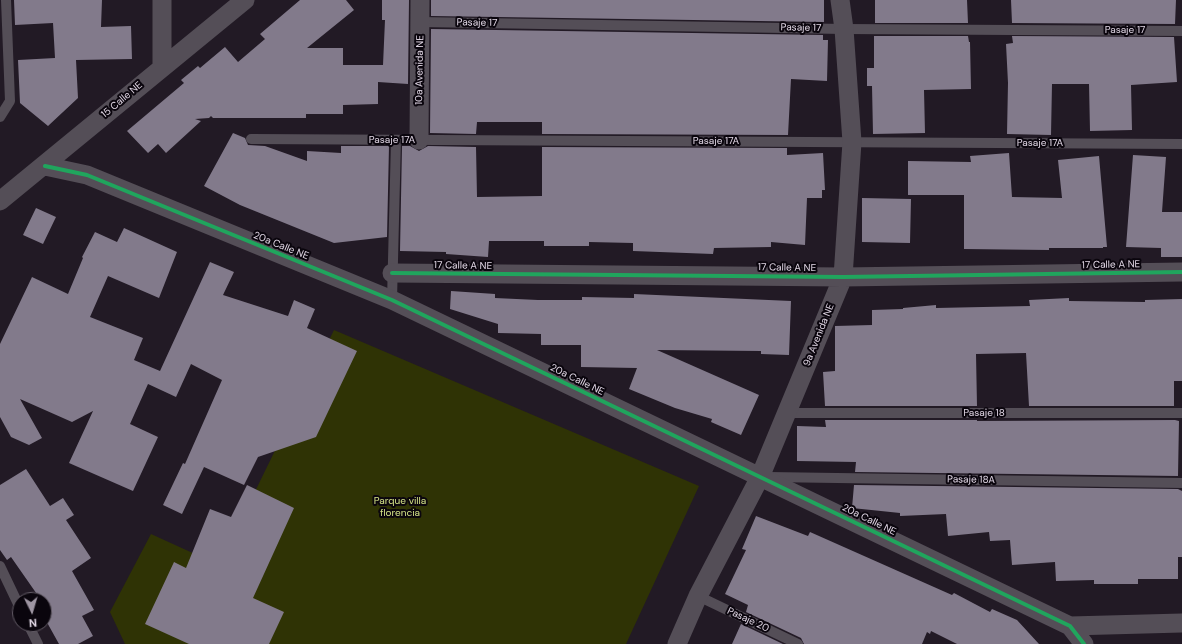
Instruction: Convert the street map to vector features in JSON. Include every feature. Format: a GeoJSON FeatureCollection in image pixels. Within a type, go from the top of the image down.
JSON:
{"type":"FeatureCollection","features":[{"type":"Feature","properties":{"kind":"street"},"geometry":{"type":"LineString","coordinates":[[162,0],[162,67]]}},
{"type":"Feature","properties":{"kind":"street","name":"15 Calle NE"},"geometry":{"type":"LineString","coordinates":[[0,201],[45,166],[244,0]]}},
{"type":"Feature","properties":{"kind":"street","name":"10a Avenida NE"},"geometry":{"type":"LineString","coordinates":[[419,140],[420,0]]}},
{"type":"Feature","properties":{"kind":"street","name":"9a Avenida NE"},"geometry":{"type":"LineString","coordinates":[[677,644],[698,596],[760,476],[843,277],[852,142],[844,29],[840,0]]}},
{"type":"Feature","properties":{"kind":"street","name":"20a Calle NE"},"geometry":{"type":"LineString","coordinates":[[45,166],[87,175],[392,300],[1070,626],[1084,644]]}},
{"type":"Feature","properties":{"kind":"street","name":"17 Calle A NE"},"geometry":{"type":"LineString","coordinates":[[392,273],[843,277],[1182,272]]}},
{"type":"Feature","properties":{"kind":"street"},"geometry":{"type":"LineString","coordinates":[[1070,626],[1182,623]]}},
{"type":"Feature","properties":{"kind":"lane"},"geometry":{"type":"LineString","coordinates":[[0,117],[10,101],[6,0]]}},
{"type":"Feature","properties":{"kind":"lane","name":"Pasaje 17"},"geometry":{"type":"LineString","coordinates":[[420,22],[844,29],[1182,30]]}},
{"type":"Feature","properties":{"kind":"lane","name":"Pasaje 17A"},"geometry":{"type":"LineString","coordinates":[[251,139],[1182,144]]}},
{"type":"Feature","properties":{"kind":"lane"},"geometry":{"type":"LineString","coordinates":[[392,300],[396,140]]}},
{"type":"Feature","properties":{"kind":"lane","name":"Pasaje 18"},"geometry":{"type":"LineString","coordinates":[[787,413],[1182,413]]}},
{"type":"Feature","properties":{"kind":"lane","name":"Pasaje 18A"},"geometry":{"type":"LineString","coordinates":[[760,476],[1182,483]]}},
{"type":"Feature","properties":{"kind":"lane"},"geometry":{"type":"LineString","coordinates":[[0,566],[12,592]]}},
{"type":"Feature","properties":{"kind":"lane","name":"Pasaje 20"},"geometry":{"type":"LineString","coordinates":[[698,596],[798,644]]}},
{"type":"Feature","properties":{"kind":"lane"},"geometry":{"type":"LineString","coordinates":[[32,632],[38,644]]}},
{"type":"Feature","properties":{"kind":"green space","name":"Parque villa florencia"},"geometry":{"type":"Polygon","coordinates":[[[334,330],[699,486],[626,644],[125,644],[110,612],[151,534],[219,565],[334,330]]]}},
{"type":"Feature","properties":{"kind":"building"},"geometry":{"type":"Polygon","coordinates":[[[14,0],[102,0],[101,27],[131,26],[132,59],[76,60],[78,98],[48,126],[20,103],[18,60],[55,58],[53,23],[15,25],[14,0]]]}},
{"type":"Feature","properties":{"kind":"building"},"geometry":{"type":"Polygon","coordinates":[[[300,0],[346,0],[354,10],[307,48],[343,48],[343,65],[383,65],[385,20],[382,20],[382,0],[409,0],[408,84],[378,82],[378,104],[343,105],[343,114],[306,114],[306,118],[213,118],[211,116],[209,118],[195,119],[201,121],[166,153],[158,144],[148,153],[127,131],[184,83],[181,80],[198,66],[200,68],[225,47],[238,62],[265,39],[260,34],[300,0]]]}},
{"type":"Feature","properties":{"kind":"building"},"geometry":{"type":"Polygon","coordinates":[[[431,0],[824,0],[824,22],[431,16],[431,0]]]}},
{"type":"Feature","properties":{"kind":"building"},"geometry":{"type":"Polygon","coordinates":[[[875,0],[967,0],[968,23],[875,23],[875,0]]]}},
{"type":"Feature","properties":{"kind":"building"},"geometry":{"type":"Polygon","coordinates":[[[1011,0],[1176,0],[1175,24],[1012,23],[1011,0]]]}},
{"type":"Feature","properties":{"kind":"building"},"geometry":{"type":"Polygon","coordinates":[[[431,29],[823,35],[823,40],[828,40],[827,81],[791,79],[788,135],[542,134],[542,122],[477,122],[476,134],[430,133],[431,29]]]}},
{"type":"Feature","properties":{"kind":"building"},"geometry":{"type":"Polygon","coordinates":[[[874,36],[968,36],[970,42],[971,89],[924,90],[925,133],[873,134],[872,86],[867,86],[867,68],[874,68],[874,36]]]}},
{"type":"Feature","properties":{"kind":"building"},"geometry":{"type":"Polygon","coordinates":[[[1012,36],[1174,37],[1177,82],[1131,85],[1132,130],[1090,131],[1089,84],[1052,84],[1051,135],[1007,134],[1008,83],[1006,44],[1013,43],[1012,36]]]}},
{"type":"Feature","properties":{"kind":"building"},"geometry":{"type":"Polygon","coordinates":[[[233,133],[245,138],[248,145],[265,146],[307,161],[307,151],[341,153],[341,146],[389,146],[387,237],[334,243],[240,205],[204,186],[233,133]]]}},
{"type":"Feature","properties":{"kind":"building"},"geometry":{"type":"Polygon","coordinates":[[[402,146],[410,146],[419,151],[428,146],[476,147],[477,197],[542,196],[542,147],[787,148],[787,155],[823,153],[825,190],[822,190],[822,198],[807,198],[805,245],[771,242],[771,247],[714,248],[713,254],[633,251],[633,243],[589,242],[589,246],[544,246],[544,241],[489,241],[488,257],[446,254],[446,252],[400,251],[402,146]]]}},
{"type":"Feature","properties":{"kind":"building"},"geometry":{"type":"Polygon","coordinates":[[[1009,153],[1012,197],[1062,198],[1058,160],[1099,156],[1107,247],[1049,248],[1049,250],[964,249],[964,195],[908,195],[908,161],[971,162],[970,156],[1009,153]]]}},
{"type":"Feature","properties":{"kind":"building"},"geometry":{"type":"Polygon","coordinates":[[[1133,155],[1166,157],[1162,212],[1182,212],[1182,257],[1161,257],[1161,248],[1126,247],[1133,155]]]}},
{"type":"Feature","properties":{"kind":"building"},"geometry":{"type":"Polygon","coordinates":[[[862,198],[911,199],[910,243],[862,242],[862,198]]]}},
{"type":"Feature","properties":{"kind":"building"},"geometry":{"type":"Polygon","coordinates":[[[36,208],[56,217],[43,244],[23,235],[36,208]]]}},
{"type":"Feature","properties":{"kind":"building"},"geometry":{"type":"Polygon","coordinates":[[[124,228],[177,252],[159,298],[108,276],[90,317],[143,338],[134,360],[160,371],[210,262],[234,272],[223,295],[288,316],[294,300],[315,309],[307,328],[357,351],[316,437],[258,457],[244,485],[204,467],[182,514],[163,505],[183,463],[185,464],[222,380],[191,364],[176,397],[148,384],[130,424],[158,437],[133,491],[69,463],[93,411],[72,422],[20,399],[42,438],[29,445],[11,437],[0,417],[0,344],[32,277],[68,294],[83,258],[82,257],[95,232],[117,242],[124,228]]]}},
{"type":"Feature","properties":{"kind":"building"},"geometry":{"type":"Polygon","coordinates":[[[451,291],[495,294],[495,298],[538,300],[582,300],[582,297],[634,298],[634,294],[791,301],[789,355],[761,354],[761,351],[657,350],[759,395],[741,435],[711,422],[712,419],[675,408],[629,389],[637,368],[581,367],[581,345],[541,345],[541,334],[498,333],[498,324],[450,309],[451,291]]]}},
{"type":"Feature","properties":{"kind":"building"},"geometry":{"type":"Polygon","coordinates":[[[1069,298],[1069,301],[1145,302],[1145,300],[1182,299],[1182,381],[1174,381],[1174,406],[1029,406],[1026,353],[976,354],[977,406],[825,406],[823,372],[835,371],[835,326],[872,325],[872,310],[903,309],[936,305],[936,308],[1030,306],[1029,300],[1069,298]]]}},
{"type":"Feature","properties":{"kind":"building"},"geometry":{"type":"Polygon","coordinates":[[[825,420],[1175,420],[1179,421],[1178,476],[855,472],[856,462],[797,461],[797,426],[826,427],[825,420]]]}},
{"type":"Feature","properties":{"kind":"building"},"geometry":{"type":"Polygon","coordinates":[[[26,469],[50,506],[63,498],[74,515],[66,520],[91,558],[72,571],[94,610],[82,616],[93,636],[78,644],[59,644],[52,631],[52,592],[35,592],[11,557],[7,560],[0,550],[0,485],[26,469]]]}},
{"type":"Feature","properties":{"kind":"building"},"geometry":{"type":"Polygon","coordinates":[[[247,485],[294,508],[253,598],[284,612],[269,644],[189,644],[145,624],[174,562],[186,568],[210,509],[231,517],[247,485]]]}},
{"type":"Feature","properties":{"kind":"building"},"geometry":{"type":"Polygon","coordinates":[[[854,485],[1178,489],[1182,491],[1182,557],[1178,557],[1178,579],[1138,579],[1138,584],[1094,584],[1094,580],[1056,581],[1055,562],[1012,565],[1010,540],[990,541],[989,532],[948,536],[946,514],[900,516],[900,513],[852,508],[854,485]]]}},
{"type":"Feature","properties":{"kind":"building"},"geometry":{"type":"Polygon","coordinates":[[[756,516],[808,536],[810,532],[952,595],[954,593],[990,612],[992,609],[1017,620],[1039,644],[957,644],[931,631],[930,634],[927,632],[922,644],[804,644],[801,638],[746,612],[748,605],[725,594],[746,550],[742,549],[756,516]]]}},
{"type":"Feature","properties":{"kind":"building"},"geometry":{"type":"Polygon","coordinates":[[[741,624],[783,644],[732,644],[741,624]]]}},
{"type":"Feature","properties":{"kind":"cycle path"},"geometry":{"type":"LineString","coordinates":[[45,166],[87,175],[392,300],[1070,626],[1084,644]]}},
{"type":"Feature","properties":{"kind":"cycle path"},"geometry":{"type":"LineString","coordinates":[[392,273],[843,277],[1182,272]]}}]}
